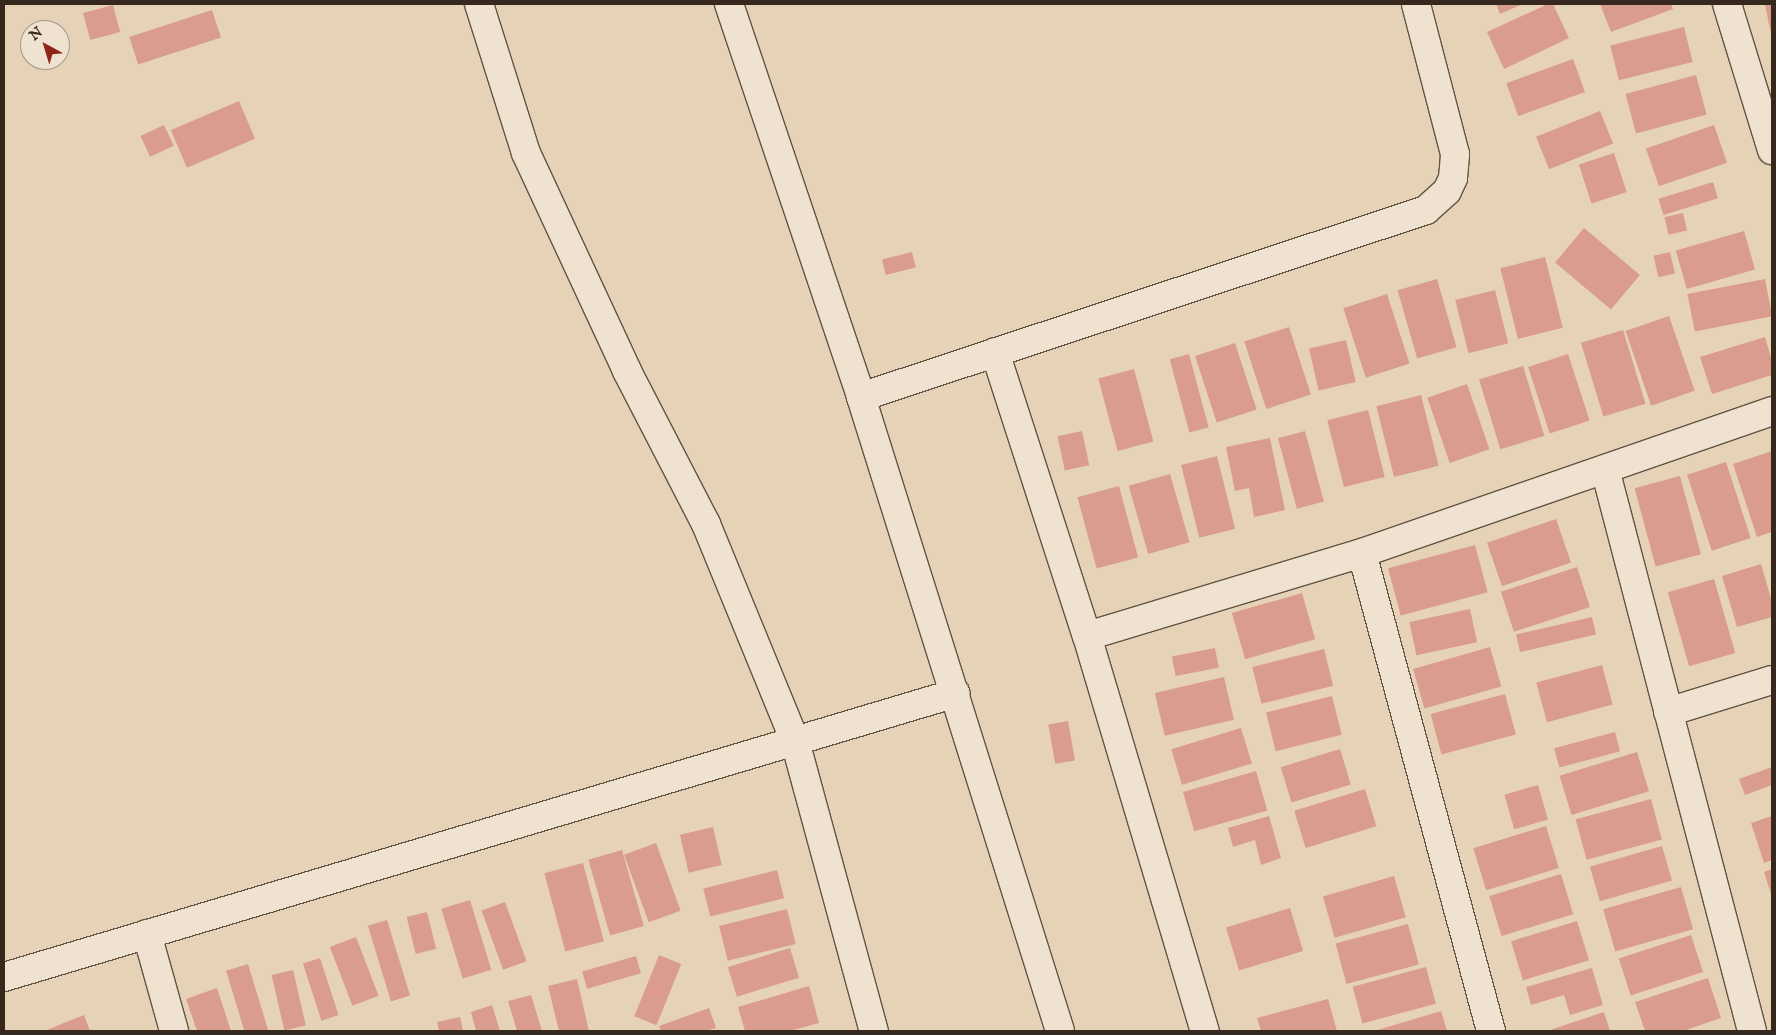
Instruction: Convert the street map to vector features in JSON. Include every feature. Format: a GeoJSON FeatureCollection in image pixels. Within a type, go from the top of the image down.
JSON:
{"type":"FeatureCollection","features":[{"type":"Feature","properties":{"kind":"street"},"geometry":{"type":"LineString","coordinates":[[479,4],[526,153],[627,371],[706,524],[795,741],[874,1031]]}},
{"type":"Feature","properties":{"kind":"street"},"geometry":{"type":"LineString","coordinates":[[729,4],[861,397],[956,693],[1060,1031]]}},
{"type":"Feature","properties":{"kind":"street"},"geometry":{"type":"LineString","coordinates":[[861,397],[1426,210],[1447,191],[1453,178],[1455,154],[1416,4]]}},
{"type":"Feature","properties":{"kind":"street"},"geometry":{"type":"LineString","coordinates":[[1727,4],[1772,150]]}},
{"type":"Feature","properties":{"kind":"street"},"geometry":{"type":"LineString","coordinates":[[995,352],[1087,636],[1205,1031]]}},
{"type":"Feature","properties":{"kind":"street"},"geometry":{"type":"LineString","coordinates":[[1087,636],[1362,553],[1772,411]]}},
{"type":"Feature","properties":{"kind":"street"},"geometry":{"type":"LineString","coordinates":[[1605,469],[1752,1031]]}},
{"type":"Feature","properties":{"kind":"street"},"geometry":{"type":"LineString","coordinates":[[1362,553],[1490,1031]]}},
{"type":"Feature","properties":{"kind":"street"},"geometry":{"type":"LineString","coordinates":[[1668,712],[1772,680]]}},
{"type":"Feature","properties":{"kind":"street"},"geometry":{"type":"LineString","coordinates":[[4,977],[956,693]]}},
{"type":"Feature","properties":{"kind":"street"},"geometry":{"type":"LineString","coordinates":[[147,934],[174,1031]]}},
{"type":"Feature","properties":{"kind":"building"},"geometry":{"type":"Polygon","coordinates":[[[1496,4],[1523,4],[1500,14],[1496,4]]]}},
{"type":"Feature","properties":{"kind":"building"},"geometry":{"type":"Polygon","coordinates":[[[1548,4],[1553,4],[1569,38],[1504,69],[1487,32],[1548,4]]]}},
{"type":"Feature","properties":{"kind":"building"},"geometry":{"type":"Polygon","coordinates":[[[1600,4],[1671,4],[1673,9],[1611,32],[1600,4]]]}},
{"type":"Feature","properties":{"kind":"building"},"geometry":{"type":"Polygon","coordinates":[[[1765,4],[1772,4],[1772,29],[1770,30],[1765,4]]]}},
{"type":"Feature","properties":{"kind":"building"},"geometry":{"type":"Polygon","coordinates":[[[113,5],[120,32],[90,40],[83,13],[113,5]]]}},
{"type":"Feature","properties":{"kind":"building"},"geometry":{"type":"Polygon","coordinates":[[[212,10],[221,38],[138,64],[129,37],[212,10]]]}},
{"type":"Feature","properties":{"kind":"building"},"geometry":{"type":"Polygon","coordinates":[[[1684,27],[1693,62],[1619,80],[1610,45],[1684,27]]]}},
{"type":"Feature","properties":{"kind":"building"},"geometry":{"type":"Polygon","coordinates":[[[1573,59],[1585,92],[1518,116],[1506,83],[1573,59]]]}},
{"type":"Feature","properties":{"kind":"building"},"geometry":{"type":"Polygon","coordinates":[[[1696,75],[1707,115],[1636,133],[1625,94],[1696,75]]]}},
{"type":"Feature","properties":{"kind":"building"},"geometry":{"type":"Polygon","coordinates":[[[239,101],[255,139],[187,168],[171,130],[239,101]]]}},
{"type":"Feature","properties":{"kind":"building"},"geometry":{"type":"Polygon","coordinates":[[[1600,111],[1613,143],[1549,169],[1536,137],[1600,111]]]}},
{"type":"Feature","properties":{"kind":"building"},"geometry":{"type":"Polygon","coordinates":[[[164,125],[174,146],[150,157],[140,136],[164,125]]]}},
{"type":"Feature","properties":{"kind":"building"},"geometry":{"type":"Polygon","coordinates":[[[1714,125],[1727,163],[1659,186],[1646,148],[1714,125]]]}},
{"type":"Feature","properties":{"kind":"building"},"geometry":{"type":"Polygon","coordinates":[[[1614,153],[1627,192],[1591,203],[1579,164],[1614,153]]]}},
{"type":"Feature","properties":{"kind":"building"},"geometry":{"type":"Polygon","coordinates":[[[1713,182],[1718,198],[1663,215],[1658,199],[1713,182]]]}},
{"type":"Feature","properties":{"kind":"building"},"geometry":{"type":"Polygon","coordinates":[[[1683,213],[1687,231],[1669,235],[1664,217],[1683,213]]]}},
{"type":"Feature","properties":{"kind":"building"},"geometry":{"type":"Polygon","coordinates":[[[1584,228],[1640,275],[1611,309],[1555,262],[1584,228]]]}},
{"type":"Feature","properties":{"kind":"building"},"geometry":{"type":"Polygon","coordinates":[[[1744,231],[1755,269],[1687,289],[1676,251],[1744,231]]]}},
{"type":"Feature","properties":{"kind":"building"},"geometry":{"type":"Polygon","coordinates":[[[912,252],[916,268],[886,275],[882,259],[912,252]]]}},
{"type":"Feature","properties":{"kind":"building"},"geometry":{"type":"Polygon","coordinates":[[[1670,252],[1675,273],[1658,277],[1653,256],[1670,252]]]}},
{"type":"Feature","properties":{"kind":"building"},"geometry":{"type":"Polygon","coordinates":[[[1545,257],[1563,328],[1518,339],[1500,268],[1545,257]]]}},
{"type":"Feature","properties":{"kind":"building"},"geometry":{"type":"Polygon","coordinates":[[[1437,279],[1457,347],[1417,359],[1398,290],[1437,279]]]}},
{"type":"Feature","properties":{"kind":"building"},"geometry":{"type":"Polygon","coordinates":[[[1765,279],[1772,316],[1695,331],[1687,294],[1765,279]]]}},
{"type":"Feature","properties":{"kind":"building"},"geometry":{"type":"Polygon","coordinates":[[[1495,290],[1508,343],[1469,353],[1455,300],[1495,290]]]}},
{"type":"Feature","properties":{"kind":"building"},"geometry":{"type":"Polygon","coordinates":[[[1387,294],[1410,363],[1366,378],[1343,308],[1387,294]]]}},
{"type":"Feature","properties":{"kind":"building"},"geometry":{"type":"Polygon","coordinates":[[[1669,316],[1695,391],[1651,406],[1626,331],[1669,316]]]}},
{"type":"Feature","properties":{"kind":"building"},"geometry":{"type":"Polygon","coordinates":[[[1289,327],[1311,395],[1266,409],[1244,342],[1289,327]]]}},
{"type":"Feature","properties":{"kind":"building"},"geometry":{"type":"Polygon","coordinates":[[[1623,330],[1646,404],[1603,416],[1581,343],[1623,330]]]}},
{"type":"Feature","properties":{"kind":"building"},"geometry":{"type":"Polygon","coordinates":[[[1765,337],[1772,361],[1772,375],[1712,394],[1700,357],[1765,337]]]}},
{"type":"Feature","properties":{"kind":"building"},"geometry":{"type":"Polygon","coordinates":[[[1346,340],[1356,382],[1319,390],[1309,349],[1346,340]]]}},
{"type":"Feature","properties":{"kind":"building"},"geometry":{"type":"Polygon","coordinates":[[[1235,343],[1257,410],[1217,423],[1195,356],[1235,343]]]}},
{"type":"Feature","properties":{"kind":"building"},"geometry":{"type":"Polygon","coordinates":[[[1189,354],[1209,427],[1189,433],[1170,359],[1189,354]]]}},
{"type":"Feature","properties":{"kind":"building"},"geometry":{"type":"Polygon","coordinates":[[[1568,354],[1590,421],[1550,434],[1528,367],[1568,354]]]}},
{"type":"Feature","properties":{"kind":"building"},"geometry":{"type":"Polygon","coordinates":[[[1523,366],[1544,436],[1500,449],[1479,379],[1523,366]]]}},
{"type":"Feature","properties":{"kind":"building"},"geometry":{"type":"Polygon","coordinates":[[[1134,369],[1153,441],[1118,451],[1098,379],[1134,369]]]}},
{"type":"Feature","properties":{"kind":"building"},"geometry":{"type":"Polygon","coordinates":[[[1467,384],[1489,449],[1450,463],[1427,398],[1467,384]]]}},
{"type":"Feature","properties":{"kind":"building"},"geometry":{"type":"Polygon","coordinates":[[[1421,395],[1439,466],[1394,477],[1376,406],[1421,395]]]}},
{"type":"Feature","properties":{"kind":"building"},"geometry":{"type":"Polygon","coordinates":[[[1368,410],[1385,477],[1344,487],[1327,420],[1368,410]]]}},
{"type":"Feature","properties":{"kind":"building"},"geometry":{"type":"Polygon","coordinates":[[[1082,431],[1089,465],[1065,470],[1058,436],[1082,431]]]}},
{"type":"Feature","properties":{"kind":"building"},"geometry":{"type":"Polygon","coordinates":[[[1305,431],[1324,502],[1297,509],[1278,438],[1305,431]]]}},
{"type":"Feature","properties":{"kind":"building"},"geometry":{"type":"Polygon","coordinates":[[[1270,438],[1285,510],[1254,517],[1249,488],[1235,491],[1226,447],[1270,438]]]}},
{"type":"Feature","properties":{"kind":"building"},"geometry":{"type":"Polygon","coordinates":[[[1772,451],[1772,532],[1757,537],[1733,464],[1772,451]]]}},
{"type":"Feature","properties":{"kind":"building"},"geometry":{"type":"Polygon","coordinates":[[[1217,456],[1235,529],[1199,538],[1181,465],[1217,456]]]}},
{"type":"Feature","properties":{"kind":"building"},"geometry":{"type":"Polygon","coordinates":[[[1726,462],[1751,538],[1712,551],[1687,475],[1726,462]]]}},
{"type":"Feature","properties":{"kind":"building"},"geometry":{"type":"Polygon","coordinates":[[[1170,474],[1190,542],[1148,554],[1129,486],[1170,474]]]}},
{"type":"Feature","properties":{"kind":"building"},"geometry":{"type":"Polygon","coordinates":[[[1680,476],[1701,554],[1656,566],[1635,488],[1680,476]]]}},
{"type":"Feature","properties":{"kind":"building"},"geometry":{"type":"Polygon","coordinates":[[[1119,486],[1138,557],[1097,569],[1077,497],[1119,486]]]}},
{"type":"Feature","properties":{"kind":"building"},"geometry":{"type":"Polygon","coordinates":[[[1556,519],[1571,562],[1502,586],[1487,543],[1556,519]]]}},
{"type":"Feature","properties":{"kind":"building"},"geometry":{"type":"Polygon","coordinates":[[[1475,545],[1488,592],[1401,616],[1388,568],[1475,545]]]}},
{"type":"Feature","properties":{"kind":"building"},"geometry":{"type":"Polygon","coordinates":[[[1761,564],[1772,602],[1772,617],[1737,627],[1722,576],[1761,564]]]}},
{"type":"Feature","properties":{"kind":"building"},"geometry":{"type":"Polygon","coordinates":[[[1577,567],[1590,607],[1514,632],[1501,592],[1577,567]]]}},
{"type":"Feature","properties":{"kind":"building"},"geometry":{"type":"Polygon","coordinates":[[[1714,579],[1735,653],[1689,666],[1668,592],[1714,579]]]}},
{"type":"Feature","properties":{"kind":"building"},"geometry":{"type":"Polygon","coordinates":[[[1302,593],[1315,639],[1245,659],[1232,613],[1302,593]]]}},
{"type":"Feature","properties":{"kind":"building"},"geometry":{"type":"Polygon","coordinates":[[[1470,609],[1477,642],[1416,655],[1409,622],[1470,609]]]}},
{"type":"Feature","properties":{"kind":"building"},"geometry":{"type":"Polygon","coordinates":[[[1592,617],[1596,635],[1520,652],[1516,635],[1592,617]]]}},
{"type":"Feature","properties":{"kind":"building"},"geometry":{"type":"Polygon","coordinates":[[[1490,647],[1501,686],[1424,708],[1413,669],[1490,647]]]}},
{"type":"Feature","properties":{"kind":"building"},"geometry":{"type":"Polygon","coordinates":[[[1215,648],[1219,668],[1176,676],[1172,656],[1215,648]]]}},
{"type":"Feature","properties":{"kind":"building"},"geometry":{"type":"Polygon","coordinates":[[[1324,649],[1333,686],[1261,704],[1252,667],[1324,649]]]}},
{"type":"Feature","properties":{"kind":"building"},"geometry":{"type":"Polygon","coordinates":[[[1602,665],[1613,705],[1547,722],[1536,683],[1602,665]]]}},
{"type":"Feature","properties":{"kind":"building"},"geometry":{"type":"Polygon","coordinates":[[[1224,677],[1234,720],[1165,736],[1155,693],[1224,677]]]}},
{"type":"Feature","properties":{"kind":"building"},"geometry":{"type":"Polygon","coordinates":[[[1505,694],[1516,735],[1441,754],[1431,714],[1505,694]]]}},
{"type":"Feature","properties":{"kind":"building"},"geometry":{"type":"Polygon","coordinates":[[[1332,696],[1342,735],[1276,751],[1266,712],[1332,696]]]}},
{"type":"Feature","properties":{"kind":"building"},"geometry":{"type":"Polygon","coordinates":[[[1068,721],[1075,760],[1055,764],[1048,724],[1068,721]]]}},
{"type":"Feature","properties":{"kind":"building"},"geometry":{"type":"Polygon","coordinates":[[[1241,728],[1252,763],[1182,785],[1171,749],[1241,728]]]}},
{"type":"Feature","properties":{"kind":"building"},"geometry":{"type":"Polygon","coordinates":[[[1615,732],[1620,751],[1559,768],[1554,748],[1615,732]]]}},
{"type":"Feature","properties":{"kind":"building"},"geometry":{"type":"Polygon","coordinates":[[[1340,749],[1351,784],[1292,803],[1281,767],[1340,749]]]}},
{"type":"Feature","properties":{"kind":"building"},"geometry":{"type":"Polygon","coordinates":[[[1637,752],[1649,791],[1572,815],[1560,776],[1637,752]]]}},
{"type":"Feature","properties":{"kind":"building"},"geometry":{"type":"Polygon","coordinates":[[[1772,767],[1772,785],[1745,795],[1739,779],[1772,767]]]}},
{"type":"Feature","properties":{"kind":"building"},"geometry":{"type":"Polygon","coordinates":[[[1256,771],[1267,810],[1194,831],[1183,792],[1256,771]]]}},
{"type":"Feature","properties":{"kind":"building"},"geometry":{"type":"Polygon","coordinates":[[[1538,785],[1548,820],[1514,829],[1504,795],[1538,785]]]}},
{"type":"Feature","properties":{"kind":"building"},"geometry":{"type":"Polygon","coordinates":[[[1365,789],[1376,826],[1306,848],[1294,811],[1365,789]]]}},
{"type":"Feature","properties":{"kind":"building"},"geometry":{"type":"Polygon","coordinates":[[[1651,799],[1662,840],[1587,860],[1576,819],[1651,799]]]}},
{"type":"Feature","properties":{"kind":"building"},"geometry":{"type":"Polygon","coordinates":[[[1269,816],[1281,858],[1261,865],[1255,840],[1233,847],[1228,828],[1269,816]]]}},
{"type":"Feature","properties":{"kind":"building"},"geometry":{"type":"Polygon","coordinates":[[[1772,816],[1772,860],[1764,863],[1751,823],[1772,816]]]}},
{"type":"Feature","properties":{"kind":"building"},"geometry":{"type":"Polygon","coordinates":[[[1546,826],[1559,868],[1486,890],[1473,848],[1546,826]]]}},
{"type":"Feature","properties":{"kind":"building"},"geometry":{"type":"Polygon","coordinates":[[[713,827],[722,865],[689,873],[680,835],[713,827]]]}},
{"type":"Feature","properties":{"kind":"building"},"geometry":{"type":"Polygon","coordinates":[[[656,843],[681,911],[649,922],[624,855],[656,843]]]}},
{"type":"Feature","properties":{"kind":"building"},"geometry":{"type":"Polygon","coordinates":[[[1662,846],[1672,881],[1600,901],[1590,867],[1662,846]]]}},
{"type":"Feature","properties":{"kind":"building"},"geometry":{"type":"Polygon","coordinates":[[[622,850],[644,926],[610,936],[588,860],[622,850]]]}},
{"type":"Feature","properties":{"kind":"building"},"geometry":{"type":"Polygon","coordinates":[[[583,863],[604,941],[565,952],[544,873],[583,863]]]}},
{"type":"Feature","properties":{"kind":"building"},"geometry":{"type":"Polygon","coordinates":[[[1772,869],[1772,897],[1764,872],[1772,869]]]}},
{"type":"Feature","properties":{"kind":"building"},"geometry":{"type":"Polygon","coordinates":[[[777,870],[784,898],[710,917],[703,888],[777,870]]]}},
{"type":"Feature","properties":{"kind":"building"},"geometry":{"type":"Polygon","coordinates":[[[1561,874],[1573,914],[1502,936],[1489,896],[1561,874]]]}},
{"type":"Feature","properties":{"kind":"building"},"geometry":{"type":"Polygon","coordinates":[[[1394,876],[1406,917],[1335,938],[1323,896],[1394,876]]]}},
{"type":"Feature","properties":{"kind":"building"},"geometry":{"type":"Polygon","coordinates":[[[1681,887],[1693,929],[1615,952],[1603,909],[1681,887]]]}},
{"type":"Feature","properties":{"kind":"building"},"geometry":{"type":"Polygon","coordinates":[[[470,900],[491,970],[463,979],[441,909],[470,900]]]}},
{"type":"Feature","properties":{"kind":"building"},"geometry":{"type":"Polygon","coordinates":[[[505,902],[527,961],[503,970],[482,911],[505,902]]]}},
{"type":"Feature","properties":{"kind":"building"},"geometry":{"type":"Polygon","coordinates":[[[1290,908],[1303,951],[1239,971],[1226,928],[1290,908]]]}},
{"type":"Feature","properties":{"kind":"building"},"geometry":{"type":"Polygon","coordinates":[[[787,909],[796,944],[728,961],[719,926],[787,909]]]}},
{"type":"Feature","properties":{"kind":"building"},"geometry":{"type":"Polygon","coordinates":[[[427,912],[436,949],[416,954],[407,917],[427,912]]]}},
{"type":"Feature","properties":{"kind":"building"},"geometry":{"type":"Polygon","coordinates":[[[387,920],[410,996],[391,1001],[368,926],[387,920]]]}},
{"type":"Feature","properties":{"kind":"building"},"geometry":{"type":"Polygon","coordinates":[[[1577,921],[1589,960],[1523,980],[1511,941],[1577,921]]]}},
{"type":"Feature","properties":{"kind":"building"},"geometry":{"type":"Polygon","coordinates":[[[1408,924],[1419,965],[1346,984],[1336,943],[1408,924]]]}},
{"type":"Feature","properties":{"kind":"building"},"geometry":{"type":"Polygon","coordinates":[[[1691,935],[1703,972],[1631,996],[1619,958],[1691,935]]]}},
{"type":"Feature","properties":{"kind":"building"},"geometry":{"type":"Polygon","coordinates":[[[356,937],[379,996],[352,1006],[330,947],[356,937]]]}},
{"type":"Feature","properties":{"kind":"building"},"geometry":{"type":"Polygon","coordinates":[[[790,948],[799,978],[737,997],[728,967],[790,948]]]}},
{"type":"Feature","properties":{"kind":"building"},"geometry":{"type":"Polygon","coordinates":[[[659,955],[681,964],[657,1025],[634,1016],[659,955]]]}},
{"type":"Feature","properties":{"kind":"building"},"geometry":{"type":"Polygon","coordinates":[[[636,956],[641,973],[587,989],[582,971],[636,956]]]}},
{"type":"Feature","properties":{"kind":"building"},"geometry":{"type":"Polygon","coordinates":[[[320,958],[339,1015],[321,1021],[303,964],[320,958]]]}},
{"type":"Feature","properties":{"kind":"building"},"geometry":{"type":"Polygon","coordinates":[[[248,964],[268,1031],[244,1031],[226,971],[248,964]]]}},
{"type":"Feature","properties":{"kind":"building"},"geometry":{"type":"Polygon","coordinates":[[[1426,967],[1436,1004],[1362,1023],[1353,987],[1426,967]]]}},
{"type":"Feature","properties":{"kind":"building"},"geometry":{"type":"Polygon","coordinates":[[[1592,968],[1603,1005],[1570,1015],[1564,995],[1531,1005],[1526,987],[1592,968]]]}},
{"type":"Feature","properties":{"kind":"building"},"geometry":{"type":"Polygon","coordinates":[[[293,970],[306,1026],[284,1030],[272,975],[293,970]]]}},
{"type":"Feature","properties":{"kind":"building"},"geometry":{"type":"Polygon","coordinates":[[[1708,978],[1721,1018],[1683,1031],[1645,1031],[1635,1002],[1708,978]]]}},
{"type":"Feature","properties":{"kind":"building"},"geometry":{"type":"Polygon","coordinates":[[[577,979],[589,1031],[559,1031],[548,986],[577,979]]]}},
{"type":"Feature","properties":{"kind":"building"},"geometry":{"type":"Polygon","coordinates":[[[809,986],[819,1023],[790,1031],[745,1031],[738,1007],[809,986]]]}},
{"type":"Feature","properties":{"kind":"building"},"geometry":{"type":"Polygon","coordinates":[[[217,988],[231,1031],[197,1031],[186,999],[217,988]]]}},
{"type":"Feature","properties":{"kind":"building"},"geometry":{"type":"Polygon","coordinates":[[[531,995],[542,1031],[517,1031],[508,1001],[531,995]]]}},
{"type":"Feature","properties":{"kind":"building"},"geometry":{"type":"Polygon","coordinates":[[[1328,999],[1337,1031],[1261,1031],[1257,1018],[1328,999]]]}},
{"type":"Feature","properties":{"kind":"building"},"geometry":{"type":"Polygon","coordinates":[[[492,1005],[500,1031],[476,1031],[471,1012],[492,1005]]]}},
{"type":"Feature","properties":{"kind":"building"},"geometry":{"type":"Polygon","coordinates":[[[709,1008],[716,1028],[705,1031],[661,1031],[659,1026],[709,1008]]]}},
{"type":"Feature","properties":{"kind":"building"},"geometry":{"type":"Polygon","coordinates":[[[1441,1011],[1447,1031],[1374,1031],[1441,1011]]]}},
{"type":"Feature","properties":{"kind":"building"},"geometry":{"type":"Polygon","coordinates":[[[1604,1012],[1610,1031],[1547,1031],[1604,1012]]]}},
{"type":"Feature","properties":{"kind":"building"},"geometry":{"type":"Polygon","coordinates":[[[84,1015],[90,1031],[44,1031],[84,1015]]]}},
{"type":"Feature","properties":{"kind":"building"},"geometry":{"type":"Polygon","coordinates":[[[460,1017],[463,1031],[439,1031],[437,1022],[460,1017]]]}}]}
